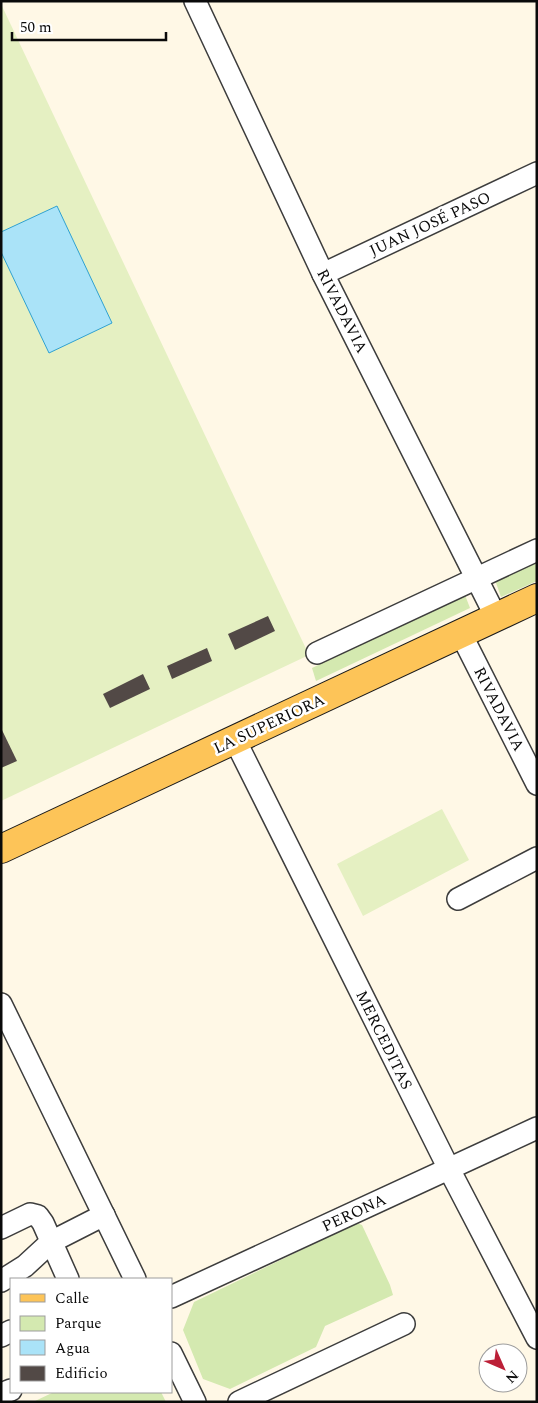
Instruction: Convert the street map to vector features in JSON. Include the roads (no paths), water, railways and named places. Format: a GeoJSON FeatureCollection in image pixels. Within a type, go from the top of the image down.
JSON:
{"type":"FeatureCollection","features":[{"type":"Feature","properties":{"kind":"main road","name":"LA SUPERIORA"},"geometry":{"type":"LineString","coordinates":[[1,849],[537,598]]}},
{"type":"Feature","properties":{"kind":"street","name":"RIVADAVIA"},"geometry":{"type":"LineString","coordinates":[[195,1],[324,274],[496,617]]}},
{"type":"Feature","properties":{"kind":"street","name":"JUAN JOSÉ PASO"},"geometry":{"type":"LineString","coordinates":[[324,274],[537,173]]}},
{"type":"Feature","properties":{"kind":"street"},"geometry":{"type":"LineString","coordinates":[[317,653],[537,550]]}},
{"type":"Feature","properties":{"kind":"street","name":"RIVADAVIA"},"geometry":{"type":"LineString","coordinates":[[461,634],[537,784]]}},
{"type":"Feature","properties":{"kind":"street","name":"MERCEDITAS"},"geometry":{"type":"LineString","coordinates":[[235,740],[448,1169],[537,1338]]}},
{"type":"Feature","properties":{"kind":"street"},"geometry":{"type":"LineString","coordinates":[[458,899],[537,858]]}},
{"type":"Feature","properties":{"kind":"street"},"geometry":{"type":"LineString","coordinates":[[1,1004],[135,1278]]}},
{"type":"Feature","properties":{"kind":"street","name":"PERONA"},"geometry":{"type":"LineString","coordinates":[[172,1297],[537,1128]]}},
{"type":"Feature","properties":{"kind":"street"},"geometry":{"type":"LineString","coordinates":[[1,1228],[30,1214],[38,1216],[68,1278]]}},
{"type":"Feature","properties":{"kind":"street"},"geometry":{"type":"LineString","coordinates":[[1,1281],[25,1266],[51,1242],[104,1215]]}},
{"type":"Feature","properties":{"kind":"street"},"geometry":{"type":"LineString","coordinates":[[239,1402],[404,1324]]}},
{"type":"Feature","properties":{"kind":"street"},"geometry":{"type":"LineString","coordinates":[[172,1355],[195,1402]]}},
{"type":"Feature","properties":{"kind":"water"},"geometry":{"type":"Polygon","coordinates":[[[57,206],[112,323],[49,353],[1,252],[1,232],[57,206]]]}}]}
